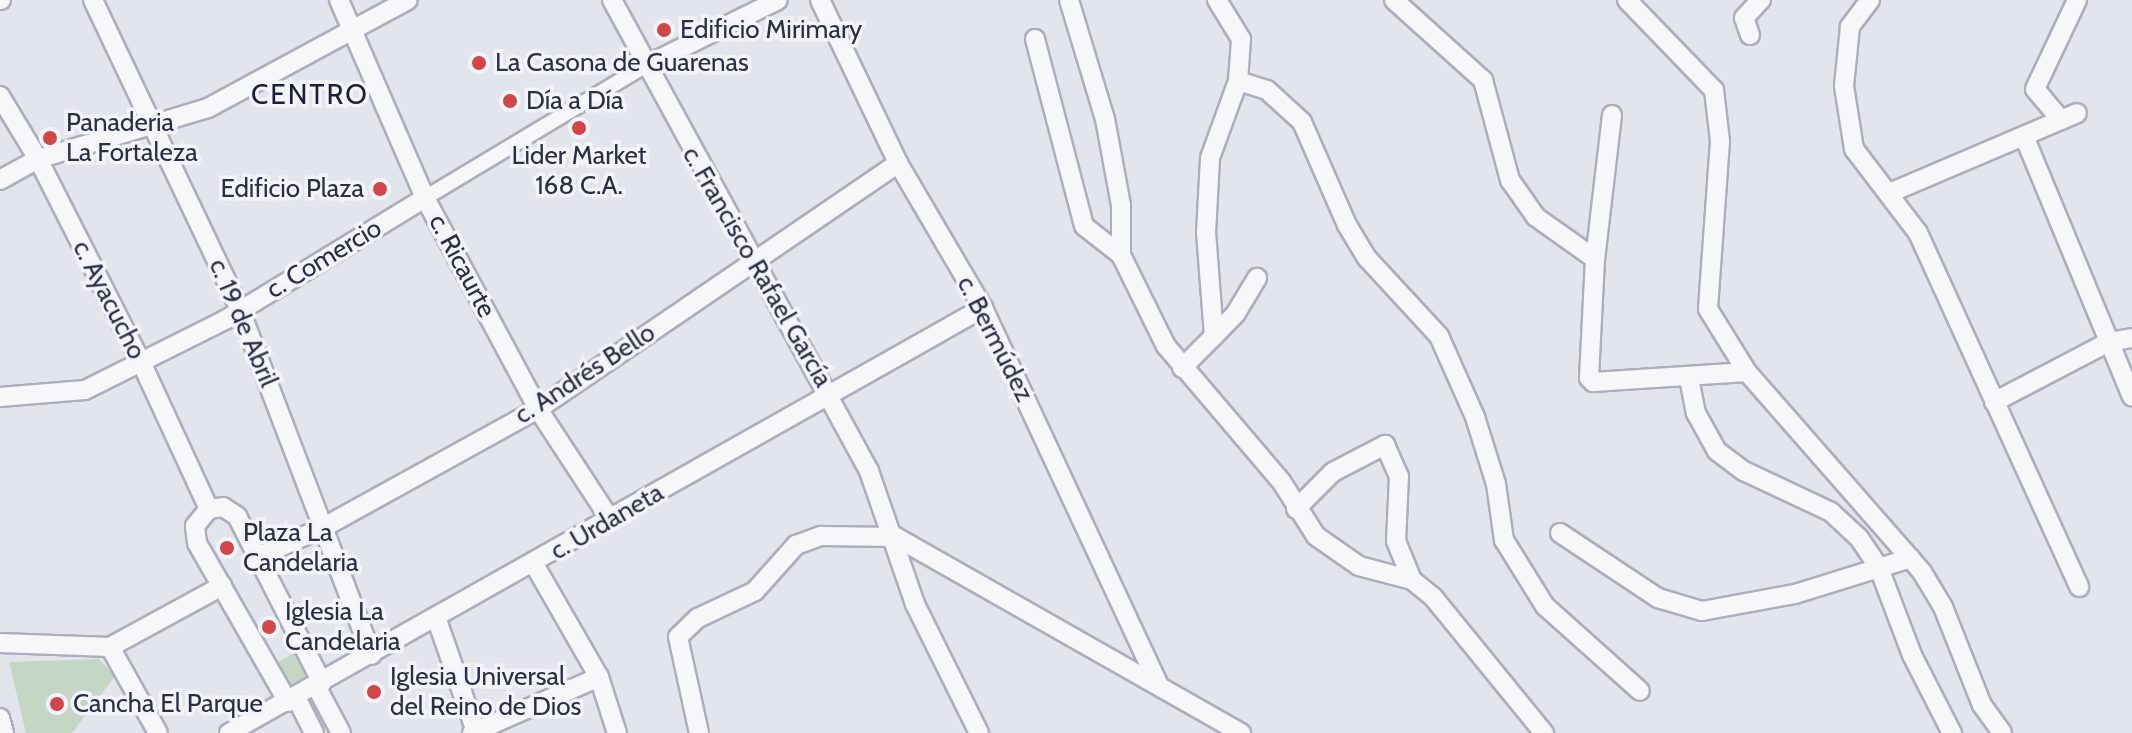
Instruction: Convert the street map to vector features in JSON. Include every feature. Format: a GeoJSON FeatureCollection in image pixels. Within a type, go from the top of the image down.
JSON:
{"type":"FeatureCollection","features":[{"type":"Feature","properties":{"kind":"street","name":"c. 19 de Abril"},"geometry":{"type":"LineString","coordinates":[[93,0],[157,127],[240,310],[372,655]]}},
{"type":"Feature","properties":{"kind":"street","name":"c. Ricaurte"},"geometry":{"type":"LineString","coordinates":[[339,0],[351,34],[425,198],[538,409],[610,519]]}},
{"type":"Feature","properties":{"kind":"street"},"geometry":{"type":"LineString","coordinates":[[0,180],[38,159],[157,127],[208,108],[351,34],[408,0]]}},
{"type":"Feature","properties":{"kind":"street","name":"c. Francisco Rafael García"},"geometry":{"type":"LineString","coordinates":[[612,0],[645,66],[869,471],[896,537],[915,604],[979,733]]}},
{"type":"Feature","properties":{"kind":"street"},"geometry":{"type":"LineString","coordinates":[[425,198],[645,66],[778,0]]}},
{"type":"Feature","properties":{"kind":"street","name":"c. Bermúdez"},"geometry":{"type":"LineString","coordinates":[[820,0],[898,163],[983,308],[1159,685]]}},
{"type":"Feature","properties":{"kind":"street"},"geometry":{"type":"LineString","coordinates":[[1069,0],[1105,119],[1121,205],[1121,255],[1148,317],[1182,368],[1281,481],[1296,509],[1337,555],[1372,570],[1412,580]]}},
{"type":"Feature","properties":{"kind":"street"},"geometry":{"type":"LineString","coordinates":[[1214,336],[1206,233],[1210,158],[1215,133],[1238,81],[1241,39],[1217,0]]}},
{"type":"Feature","properties":{"kind":"street"},"geometry":{"type":"LineString","coordinates":[[1394,0],[1483,80],[1510,180],[1547,229],[1595,259]]}},
{"type":"Feature","properties":{"kind":"street"},"geometry":{"type":"LineString","coordinates":[[1627,0],[1714,90],[1720,141],[1707,306],[1747,372],[1911,558],[1943,607],[1985,711],[2002,733]]}},
{"type":"Feature","properties":{"kind":"street"},"geometry":{"type":"LineString","coordinates":[[1750,35],[1744,18],[1761,0]]}},
{"type":"Feature","properties":{"kind":"street"},"geometry":{"type":"LineString","coordinates":[[1870,0],[1850,27],[1846,116],[1854,149],[1892,192],[1918,233],[2079,587]]}},
{"type":"Feature","properties":{"kind":"street"},"geometry":{"type":"LineString","coordinates":[[1892,192],[2069,116],[2035,89],[2077,0]]}},
{"type":"Feature","properties":{"kind":"street"},"geometry":{"type":"LineString","coordinates":[[1035,39],[1084,226],[1121,255]]}},
{"type":"Feature","properties":{"kind":"street"},"geometry":{"type":"LineString","coordinates":[[1238,81],[1267,90],[1302,122],[1347,225],[1367,258],[1439,336],[1479,431],[1496,484],[1504,540],[1545,606],[1640,691]]}},
{"type":"Feature","properties":{"kind":"street","name":"c. Ayacucho"},"geometry":{"type":"LineString","coordinates":[[0,96],[38,159],[141,362],[209,509]]}},
{"type":"Feature","properties":{"kind":"street"},"geometry":{"type":"LineString","coordinates":[[1612,115],[1595,259],[1591,381],[1689,378],[1747,372]]}},
{"type":"Feature","properties":{"kind":"street"},"geometry":{"type":"LineString","coordinates":[[2024,136],[2132,397]]}},
{"type":"Feature","properties":{"kind":"street","name":"c. Andrés Bello"},"geometry":{"type":"LineString","coordinates":[[256,558],[324,527],[538,409],[898,163]]}},
{"type":"Feature","properties":{"kind":"street","name":"c. Comercio"},"geometry":{"type":"LineString","coordinates":[[0,397],[85,390],[240,310],[425,198]]}},
{"type":"Feature","properties":{"kind":"street"},"geometry":{"type":"LineString","coordinates":[[1182,368],[1236,313],[1257,278]]}},
{"type":"Feature","properties":{"kind":"street","name":"c. Urdaneta"},"geometry":{"type":"LineString","coordinates":[[229,733],[437,620],[983,308]]}},
{"type":"Feature","properties":{"kind":"street"},"geometry":{"type":"LineString","coordinates":[[1994,402],[2109,342],[2132,338]]}},
{"type":"Feature","properties":{"kind":"street"},"geometry":{"type":"LineString","coordinates":[[1689,378],[1696,413],[1717,451],[1744,471],[1831,512],[1879,568],[1916,666],[1952,733]]}},
{"type":"Feature","properties":{"kind":"street"},"geometry":{"type":"LineString","coordinates":[[1296,509],[1333,472],[1385,445],[1399,476],[1396,541],[1412,580],[1463,631],[1544,733]]}},
{"type":"Feature","properties":{"kind":"street"},"geometry":{"type":"LineString","coordinates":[[314,733],[222,586],[193,532],[209,509],[232,510],[341,733]]}},
{"type":"Feature","properties":{"kind":"street"},"geometry":{"type":"LineString","coordinates":[[1560,533],[1624,579],[1689,609],[1741,607],[1911,558]]}},
{"type":"Feature","properties":{"kind":"street"},"geometry":{"type":"LineString","coordinates":[[699,733],[677,645],[684,629],[755,591],[805,540],[896,537],[1241,733]]}},
{"type":"Feature","properties":{"kind":"street"},"geometry":{"type":"LineString","coordinates":[[1372,570],[1396,541]]}},
{"type":"Feature","properties":{"kind":"street"},"geometry":{"type":"LineString","coordinates":[[534,564],[599,677],[617,733]]}},
{"type":"Feature","properties":{"kind":"street"},"geometry":{"type":"LineString","coordinates":[[0,643],[110,647],[222,586]]}},
{"type":"Feature","properties":{"kind":"street"},"geometry":{"type":"LineString","coordinates":[[437,620],[474,732],[599,677]]}},
{"type":"Feature","properties":{"kind":"street"},"geometry":{"type":"LineString","coordinates":[[110,647],[158,733]]}},
{"type":"Feature","properties":{"kind":"street"},"geometry":{"type":"LineString","coordinates":[[0,718],[4,733]]}},
{"type":"Feature","properties":{"kind":"green space"},"geometry":{"type":"Polygon","coordinates":[[[298,651],[314,680],[289,694],[273,665],[298,651]]]}},
{"type":"Feature","properties":{"kind":"green space","name":"Cancha El Parque"},"geometry":{"type":"Polygon","coordinates":[[[99,659],[115,676],[72,733],[26,733],[9,662],[99,659]]]}},
{"type":"Feature","properties":{"kind":"place","name":"Edificio Mirimary"},"geometry":{"type":"Point","coordinates":[664,30]}},
{"type":"Feature","properties":{"kind":"place","name":"La Casona de Guarenas"},"geometry":{"type":"Point","coordinates":[479,63]}},
{"type":"Feature","properties":{"kind":"place","name":"Día a Día"},"geometry":{"type":"Point","coordinates":[510,101]}},
{"type":"Feature","properties":{"kind":"place","name":"Lider Market 168 C.A."},"geometry":{"type":"Point","coordinates":[579,128]}},
{"type":"Feature","properties":{"kind":"place","name":"Panaderia La Fortaleza"},"geometry":{"type":"Point","coordinates":[50,138]}},
{"type":"Feature","properties":{"kind":"place","name":"Edificio Plaza"},"geometry":{"type":"Point","coordinates":[380,189]}},
{"type":"Feature","properties":{"kind":"place","name":"Plaza La Candelaria"},"geometry":{"type":"Point","coordinates":[227,548]}},
{"type":"Feature","properties":{"kind":"place","name":"Iglesia La Candelaria"},"geometry":{"type":"Point","coordinates":[269,627]}},
{"type":"Feature","properties":{"kind":"place","name":"Iglesia Universal del Reino de Dios"},"geometry":{"type":"Point","coordinates":[374,692]}},
{"type":"Feature","properties":{"kind":"place","name":"Cancha El Parque"},"geometry":{"type":"Point","coordinates":[57,704]}},
{"type":"Feature","properties":{"kind":"district","name":"CENTRO"},"geometry":{"type":"Point","coordinates":[310,94]}}]}
